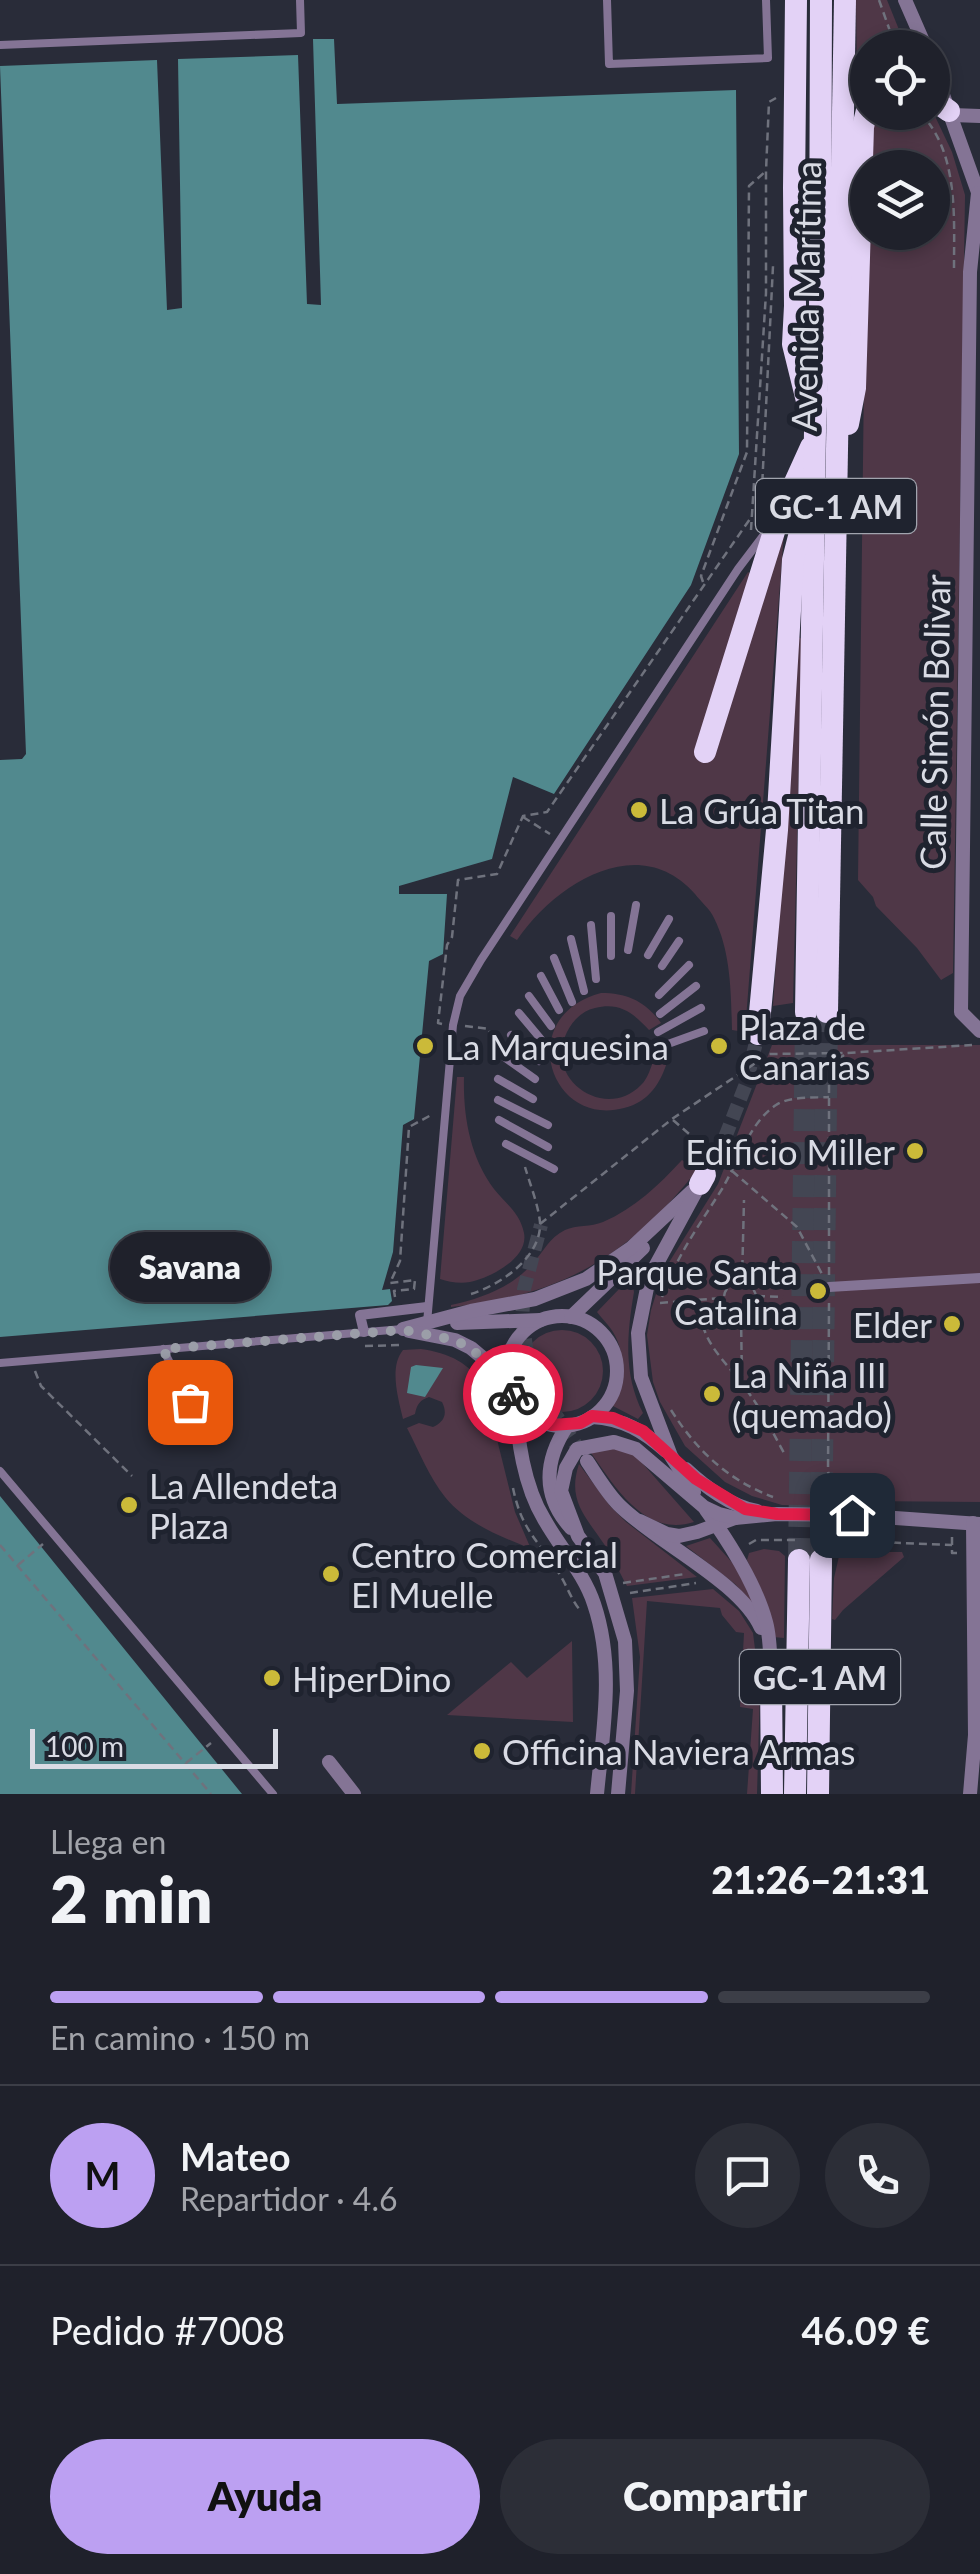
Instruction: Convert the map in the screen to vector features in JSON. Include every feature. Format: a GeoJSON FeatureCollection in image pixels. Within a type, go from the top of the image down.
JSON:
{"type":"FeatureCollection","features":[{"type":"Feature","properties":{"kind":"highway"},"geometry":{"type":"LineString","coordinates":[[705,752],[777,522],[815,435],[792,344],[796,0]]}},
{"type":"Feature","properties":{"kind":"highway","name":"Avenida Marítima"},"geometry":{"type":"LineString","coordinates":[[821,0],[820,308],[815,435],[826,482]]}},
{"type":"Feature","properties":{"kind":"highway","name":"Avenida Marítima"},"geometry":{"type":"LineString","coordinates":[[817,1012],[826,482],[844,0]]}},
{"type":"Feature","properties":{"kind":"highway"},"geometry":{"type":"LineString","coordinates":[[758,1034],[777,830],[793,560],[826,482],[855,388],[862,130]]}},
{"type":"Feature","properties":{"kind":"highway","name":"GC-1 AM"},"geometry":{"type":"LineString","coordinates":[[795,1794],[810,1560],[818,1794]]}},
{"type":"Feature","properties":{"kind":"highway"},"geometry":{"type":"LineString","coordinates":[[771,1678],[772,1794]]}},
{"type":"Feature","properties":{"kind":"street"},"geometry":{"type":"LineString","coordinates":[[905,0],[918,30]]}},
{"type":"Feature","properties":{"kind":"street"},"geometry":{"type":"LineString","coordinates":[[950,109],[980,116]]}},
{"type":"Feature","properties":{"kind":"street"},"geometry":{"type":"LineString","coordinates":[[950,123],[979,195]]}},
{"type":"Feature","properties":{"kind":"street","name":"Calle Simón Bolivar"},"geometry":{"type":"LineString","coordinates":[[979,195],[970,272],[973,643],[961,1012],[980,1031]]}},
{"type":"Feature","properties":{"kind":"street"},"geometry":{"type":"LineString","coordinates":[[962,908],[980,908]]}},
{"type":"Feature","properties":{"kind":"street"},"geometry":{"type":"LineString","coordinates":[[571,1317],[640,1252],[702,1180]]}},
{"type":"Feature","properties":{"kind":"street"},"geometry":{"type":"LineString","coordinates":[[403,1330],[472,1311],[535,1300],[586,1279],[631,1248],[702,1180]]}},
{"type":"Feature","properties":{"kind":"street"},"geometry":{"type":"LineString","coordinates":[[702,1180],[649,1278],[638,1332],[642,1377],[671,1456],[734,1554],[762,1609],[768,1626],[771,1678]]}},
{"type":"Feature","properties":{"kind":"street"},"geometry":{"type":"LineString","coordinates":[[829,1288],[980,1278]]}},
{"type":"Feature","properties":{"kind":"street"},"geometry":{"type":"LineString","coordinates":[[364,1332],[360,1314],[427,1306]]}},
{"type":"Feature","properties":{"kind":"street"},"geometry":{"type":"LineString","coordinates":[[403,1330],[470,1321],[571,1317],[586,1322],[610,1344],[616,1360],[613,1392],[605,1406],[592,1416],[567,1426],[552,1425],[538,1420],[516,1401]]}},
{"type":"Feature","properties":{"kind":"street"},"geometry":{"type":"LineString","coordinates":[[542,1320],[514,1343],[507,1378],[516,1401],[517,1429],[528,1481],[540,1514],[590,1592],[604,1642],[606,1692],[596,1794]]}},
{"type":"Feature","properties":{"kind":"street"},"geometry":{"type":"LineString","coordinates":[[403,1330],[455,1340],[507,1378]]}},
{"type":"Feature","properties":{"kind":"street"},"geometry":{"type":"LineString","coordinates":[[527,1353],[551,1408]]}},
{"type":"Feature","properties":{"kind":"street"},"geometry":{"type":"LineString","coordinates":[[592,1416],[613,1418],[643,1431],[696,1479],[745,1509],[779,1507],[977,1524],[978,1735],[970,1794]]}},
{"type":"Feature","properties":{"kind":"street"},"geometry":{"type":"LineString","coordinates":[[567,1426],[551,1455],[551,1495],[559,1515],[605,1573],[625,1642],[627,1691],[618,1794]]}},
{"type":"Feature","properties":{"kind":"street"},"geometry":{"type":"LineString","coordinates":[[578,1536],[561,1491],[566,1468],[577,1449],[614,1442],[636,1449],[704,1507],[735,1518]]}},
{"type":"Feature","properties":{"kind":"street"},"geometry":{"type":"LineString","coordinates":[[587,1461],[620,1506],[714,1576],[754,1614],[771,1678]]}},
{"type":"Feature","properties":{"kind":"street"},"geometry":{"type":"LineString","coordinates":[[640,1522],[679,1536],[779,1507]]}},
{"type":"Feature","properties":{"kind":"street"},"geometry":{"type":"LineString","coordinates":[[329,1762],[354,1794]]}},
{"type":"Feature","properties":{"kind":"lane"},"geometry":{"type":"LineString","coordinates":[[0,44],[301,33],[300,0]]}},
{"type":"Feature","properties":{"kind":"lane"},"geometry":{"type":"LineString","coordinates":[[606,0],[610,64],[768,58],[766,0]]}},
{"type":"Feature","properties":{"kind":"lane"},"geometry":{"type":"LineString","coordinates":[[426,1323],[453,1025],[460,996],[749,552],[777,522]]}},
{"type":"Feature","properties":{"kind":"lane"},"geometry":{"type":"LineString","coordinates":[[628,950],[636,906]]}},
{"type":"Feature","properties":{"kind":"lane"},"geometry":{"type":"LineString","coordinates":[[611,916],[612,956]]}},
{"type":"Feature","properties":{"kind":"lane"},"geometry":{"type":"LineString","coordinates":[[648,955],[669,918]]}},
{"type":"Feature","properties":{"kind":"lane"},"geometry":{"type":"LineString","coordinates":[[590,925],[596,979]]}},
{"type":"Feature","properties":{"kind":"lane"},"geometry":{"type":"LineString","coordinates":[[571,939],[584,992]]}},
{"type":"Feature","properties":{"kind":"lane"},"geometry":{"type":"LineString","coordinates":[[662,966],[680,941]]}},
{"type":"Feature","properties":{"kind":"lane"},"geometry":{"type":"LineString","coordinates":[[554,958],[572,1002]]}},
{"type":"Feature","properties":{"kind":"lane"},"geometry":{"type":"LineString","coordinates":[[658,995],[689,964]]}},
{"type":"Feature","properties":{"kind":"lane"},"geometry":{"type":"LineString","coordinates":[[541,976],[560,1010]]}},
{"type":"Feature","properties":{"kind":"lane"},"geometry":{"type":"LineString","coordinates":[[660,1014],[696,986]]}},
{"type":"Feature","properties":{"kind":"lane"},"geometry":{"type":"LineString","coordinates":[[529,996],[551,1026]]}},
{"type":"Feature","properties":{"kind":"lane"},"geometry":{"type":"LineString","coordinates":[[658,1032],[702,1008]]}},
{"type":"Feature","properties":{"kind":"lane"},"geometry":{"type":"LineString","coordinates":[[519,1014],[545,1044]]}},
{"type":"Feature","properties":{"kind":"lane"},"geometry":{"type":"LineString","coordinates":[[668,1044],[704,1031]]}},
{"type":"Feature","properties":{"kind":"lane"},"geometry":{"type":"LineString","coordinates":[[511,1035],[539,1062]]}},
{"type":"Feature","properties":{"kind":"lane"},"geometry":{"type":"LineString","coordinates":[[504,1057],[535,1079]]}},
{"type":"Feature","properties":{"kind":"lane"},"geometry":{"type":"LineString","coordinates":[[498,1079],[534,1098]]}},
{"type":"Feature","properties":{"kind":"lane"},"geometry":{"type":"LineString","coordinates":[[498,1100],[548,1125]]}},
{"type":"Feature","properties":{"kind":"lane"},"geometry":{"type":"LineString","coordinates":[[500,1120],[548,1147]]}},
{"type":"Feature","properties":{"kind":"lane"},"geometry":{"type":"LineString","coordinates":[[506,1144],[554,1169]]}},
{"type":"Feature","properties":{"kind":"lane"},"geometry":{"type":"LineString","coordinates":[[0,1363],[403,1330]]}},
{"type":"Feature","properties":{"kind":"lane"},"geometry":{"type":"LineString","coordinates":[[163,1349],[203,1428]]}},
{"type":"Feature","properties":{"kind":"lane"},"geometry":{"type":"LineString","coordinates":[[0,1471],[273,1794]]}},
{"type":"Feature","properties":{"kind":"path"},"geometry":{"type":"LineString","coordinates":[[880,0],[890,30]]}},
{"type":"Feature","properties":{"kind":"path"},"geometry":{"type":"LineString","coordinates":[[749,552],[766,293],[769,102],[786,93]]}},
{"type":"Feature","properties":{"kind":"path"},"geometry":{"type":"LineString","coordinates":[[934,130],[954,198]]}},
{"type":"Feature","properties":{"kind":"path"},"geometry":{"type":"LineString","coordinates":[[704,583],[701,576],[747,452],[749,186],[766,172]]}},
{"type":"Feature","properties":{"kind":"path"},"geometry":{"type":"LineString","coordinates":[[749,552],[760,515],[774,264]]}},
{"type":"Feature","properties":{"kind":"path"},"geometry":{"type":"LineString","coordinates":[[523,816],[548,812],[752,516]]}},
{"type":"Feature","properties":{"kind":"path"},"geometry":{"type":"LineString","coordinates":[[523,816],[559,840]]}},
{"type":"Feature","properties":{"kind":"path"},"geometry":{"type":"LineString","coordinates":[[453,1025],[438,1023],[458,880],[497,874],[523,816]]}},
{"type":"Feature","properties":{"kind":"path"},"geometry":{"type":"LineString","coordinates":[[631,1051],[668,1044]]}},
{"type":"Feature","properties":{"kind":"path"},"geometry":{"type":"LineString","coordinates":[[469,1294],[503,1279],[519,1266],[531,1250],[540,1224],[672,1119],[769,1054],[980,1044]]}},
{"type":"Feature","properties":{"kind":"path"},"geometry":{"type":"LineString","coordinates":[[657,1314],[670,1276],[753,1131],[775,1106],[786,1101],[830,1097]]}},
{"type":"Feature","properties":{"kind":"path"},"geometry":{"type":"LineString","coordinates":[[395,1297],[394,1291],[414,1289],[415,1280],[390,1283],[400,1261],[409,1127],[433,1114]]}},
{"type":"Feature","properties":{"kind":"path"},"geometry":{"type":"LineString","coordinates":[[672,1119],[797,1227],[829,1288]]}},
{"type":"Feature","properties":{"kind":"path"},"geometry":{"type":"LineString","coordinates":[[742,1282],[744,1200]]}},
{"type":"Feature","properties":{"kind":"path"},"geometry":{"type":"LineString","coordinates":[[741,1314],[754,1306],[756,1296],[742,1282]]}},
{"type":"Feature","properties":{"kind":"path"},"geometry":{"type":"LineString","coordinates":[[741,1314],[727,1308],[724,1298],[727,1288],[742,1282]]}},
{"type":"Feature","properties":{"kind":"path"},"geometry":{"type":"LineString","coordinates":[[756,1296],[783,1297]]}},
{"type":"Feature","properties":{"kind":"path"},"geometry":{"type":"LineString","coordinates":[[660,1303],[724,1298]]}},
{"type":"Feature","properties":{"kind":"path"},"geometry":{"type":"LineString","coordinates":[[698,1300],[701,1325],[716,1355],[742,1383],[784,1453]]}},
{"type":"Feature","properties":{"kind":"path"},"geometry":{"type":"LineString","coordinates":[[741,1314],[742,1383]]}},
{"type":"Feature","properties":{"kind":"path"},"geometry":{"type":"LineString","coordinates":[[42,1386],[132,1476]]}},
{"type":"Feature","properties":{"kind":"path"},"geometry":{"type":"LineString","coordinates":[[671,1410],[714,1464],[779,1507]]}},
{"type":"Feature","properties":{"kind":"path"},"geometry":{"type":"LineString","coordinates":[[814,1499],[836,1490]]}},
{"type":"Feature","properties":{"kind":"path"},"geometry":{"type":"LineString","coordinates":[[17,1566],[55,1534]]}},
{"type":"Feature","properties":{"kind":"path"},"geometry":{"type":"LineString","coordinates":[[0,1546],[211,1794]]}},
{"type":"Feature","properties":{"kind":"path"},"geometry":{"type":"LineString","coordinates":[[185,1764],[222,1734]]}},
{"type":"Feature","properties":{"kind":"shaded area"},"geometry":{"type":"Polygon","coordinates":[[[856,0],[887,0],[899,30],[856,30],[856,0]]]}},
{"type":"Feature","properties":{"kind":"shaded area"},"geometry":{"type":"Polygon","coordinates":[[[313,39],[334,39],[337,104],[736,90],[739,454],[691,585],[554,794],[513,777],[492,859],[399,886],[399,894],[447,894],[443,954],[429,961],[414,1119],[403,1125],[393,1252],[382,1290],[390,1289],[392,1301],[388,1305],[0,1337],[0,760],[22,759],[26,754],[0,66],[157,60],[167,310],[182,308],[178,59],[298,55],[307,304],[321,305],[313,39]]]}},
{"type":"Feature","properties":{"kind":"shaded area"},"geometry":{"type":"Polygon","coordinates":[[[867,130],[942,130],[952,152],[965,195],[953,973],[941,980],[858,880],[866,250],[950,250],[950,150],[867,150],[867,130]]]}},
{"type":"Feature","properties":{"kind":"shaded area"},"geometry":{"type":"Polygon","coordinates":[[[784,533],[745,1032],[732,1030],[727,959],[720,931],[708,909],[673,875],[649,866],[599,872],[553,900],[517,940],[510,936],[748,572],[753,575],[695,749],[784,533]]]}},
{"type":"Feature","properties":{"kind":"shaded area"},"geometry":{"type":"Polygon","coordinates":[[[798,637],[802,639],[793,1003],[773,1006],[798,637]]]}},
{"type":"Feature","properties":{"kind":"shaded area"},"geometry":{"type":"Polygon","coordinates":[[[601,993],[636,1000],[661,1023],[649,1030],[625,1010],[604,1007],[582,1014],[567,1032],[563,1065],[581,1090],[595,1097],[611,1099],[626,1095],[643,1082],[655,1057],[668,1059],[653,1090],[624,1108],[598,1110],[577,1102],[561,1086],[552,1067],[550,1045],[557,1023],[574,1005],[601,993]]]}},
{"type":"Feature","properties":{"kind":"shaded area","name":"Parque Santa Catalina"},"geometry":{"type":"Polygon","coordinates":[[[772,1045],[980,1045],[980,1502],[782,1505],[752,1496],[725,1482],[685,1446],[660,1402],[653,1382],[647,1335],[651,1310],[663,1272],[718,1184],[772,1045]]]}},
{"type":"Feature","properties":{"kind":"shaded area"},"geometry":{"type":"Polygon","coordinates":[[[457,1077],[464,1077],[467,1121],[479,1163],[494,1189],[516,1214],[524,1233],[520,1251],[506,1265],[488,1276],[462,1283],[440,1279],[457,1077]]]}},
{"type":"Feature","properties":{"kind":"shaded area"},"geometry":{"type":"Polygon","coordinates":[[[682,1160],[697,1170],[672,1200],[646,1226],[590,1267],[526,1293],[451,1307],[515,1279],[559,1233],[598,1224],[625,1210],[682,1160]]]}},
{"type":"Feature","properties":{"kind":"shaded area"},"geometry":{"type":"Polygon","coordinates":[[[629,1285],[634,1292],[628,1338],[630,1368],[643,1413],[638,1419],[613,1406],[622,1360],[618,1341],[597,1312],[621,1287],[629,1285]]]}},
{"type":"Feature","properties":{"kind":"shaded area"},"geometry":{"type":"Polygon","coordinates":[[[562,1330],[591,1342],[603,1371],[591,1400],[562,1412],[533,1400],[521,1371],[533,1342],[562,1330]]]}},
{"type":"Feature","properties":{"kind":"shaded area"},"geometry":{"type":"Polygon","coordinates":[[[421,1349],[458,1360],[484,1387],[515,1512],[531,1549],[463,1515],[429,1472],[407,1428],[419,1423],[437,1425],[444,1417],[444,1406],[429,1397],[419,1403],[415,1414],[403,1419],[396,1383],[396,1365],[403,1350],[421,1349]]]}},
{"type":"Feature","properties":{"kind":"shaded area"},"geometry":{"type":"Polygon","coordinates":[[[411,1367],[443,1368],[425,1397],[407,1393],[411,1367]]]}},
{"type":"Feature","properties":{"kind":"shaded area"},"geometry":{"type":"Polygon","coordinates":[[[610,1446],[636,1456],[694,1522],[660,1522],[632,1505],[589,1450],[610,1446]]]}},
{"type":"Feature","properties":{"kind":"shaded area"},"geometry":{"type":"Polygon","coordinates":[[[579,1464],[626,1522],[697,1577],[627,1586],[580,1507],[575,1488],[579,1464]]]}},
{"type":"Feature","properties":{"kind":"shaded area"},"geometry":{"type":"Polygon","coordinates":[[[0,1496],[242,1794],[0,1794],[0,1496]]]}},
{"type":"Feature","properties":{"kind":"shaded area"},"geometry":{"type":"Polygon","coordinates":[[[710,1538],[738,1569],[754,1605],[735,1584],[686,1546],[710,1538]]]}},
{"type":"Feature","properties":{"kind":"shaded area"},"geometry":{"type":"Polygon","coordinates":[[[764,1549],[785,1556],[784,1638],[773,1637],[761,1590],[747,1560],[749,1553],[764,1549]]]}},
{"type":"Feature","properties":{"kind":"shaded area"},"geometry":{"type":"Polygon","coordinates":[[[840,1552],[902,1552],[904,1557],[835,1620],[834,1578],[840,1552]]]}},
{"type":"Feature","properties":{"kind":"shaded area"},"geometry":{"type":"Polygon","coordinates":[[[713,1589],[739,1611],[753,1633],[760,1689],[757,1794],[747,1794],[753,1709],[740,1707],[744,1633],[736,1632],[720,1608],[647,1601],[635,1794],[631,1794],[640,1657],[632,1598],[713,1589]]]}},
{"type":"Feature","properties":{"kind":"shaded area"},"geometry":{"type":"Polygon","coordinates":[[[572,1641],[573,1722],[447,1715],[511,1662],[527,1678],[572,1641]]]}},
{"type":"Feature","properties":{"kind":"tunnel"},"geometry":{"type":"LineString","coordinates":[[799,1560],[806,1012]]}},
{"type":"Feature","properties":{"kind":"tunnel"},"geometry":{"type":"LineString","coordinates":[[821,1560],[827,1012]]}},
{"type":"Feature","properties":{"kind":"tunnel"},"geometry":{"type":"LineString","coordinates":[[705,1175],[722,1145],[746,1084],[758,1034]]}},
{"type":"Feature","properties":{"kind":"tunnel"},"geometry":{"type":"LineString","coordinates":[[527,1353],[522,1320],[524,1289],[541,1225]]}},
{"type":"Feature","properties":{"kind":"tunnel"},"geometry":{"type":"LineString","coordinates":[[551,1408],[584,1457]]}},
{"type":"Feature","properties":{"kind":"way so far"},"geometry":{"type":"LineString","coordinates":[[190,1402],[163,1349],[403,1330],[455,1340],[470,1348],[507,1378],[513,1394]]}},
{"type":"Feature","properties":{"kind":"place","name":"La Grúa Titan"},"geometry":{"type":"Point","coordinates":[639,810]}},
{"type":"Feature","properties":{"kind":"place","name":"La Marquesina"},"geometry":{"type":"Point","coordinates":[425,1046]}},
{"type":"Feature","properties":{"kind":"place","name":"Plaza de Canarias"},"geometry":{"type":"Point","coordinates":[719,1046]}},
{"type":"Feature","properties":{"kind":"place","name":"Edificio Miller"},"geometry":{"type":"Point","coordinates":[915,1151]}},
{"type":"Feature","properties":{"kind":"place","name":"Parque Santa Catalina"},"geometry":{"type":"Point","coordinates":[818,1291]}},
{"type":"Feature","properties":{"kind":"place","name":"Elder"},"geometry":{"type":"Point","coordinates":[952,1324]}},
{"type":"Feature","properties":{"kind":"place","name":"La Niña III (quemado)"},"geometry":{"type":"Point","coordinates":[712,1394]}},
{"type":"Feature","properties":{"kind":"place","name":"Savana"},"geometry":{"type":"Point","coordinates":[190,1402]}},
{"type":"Feature","properties":{"kind":"place","name":"La Allendeta Plaza"},"geometry":{"type":"Point","coordinates":[129,1505]}},
{"type":"Feature","properties":{"kind":"place","name":"Centro Comercial El Muelle"},"geometry":{"type":"Point","coordinates":[331,1574]}},
{"type":"Feature","properties":{"kind":"place","name":"HiperDino"},"geometry":{"type":"Point","coordinates":[272,1678]}},
{"type":"Feature","properties":{"kind":"place","name":"Officina Naviera Armas"},"geometry":{"type":"Point","coordinates":[482,1751]}},
{"type":"Feature","properties":{"kind":"route"},"geometry":{"type":"LineString","coordinates":[[513,1394],[526,1412],[552,1425],[567,1426],[592,1416],[613,1418],[643,1431],[696,1479],[745,1509],[777,1514],[852,1515]]}}]}
